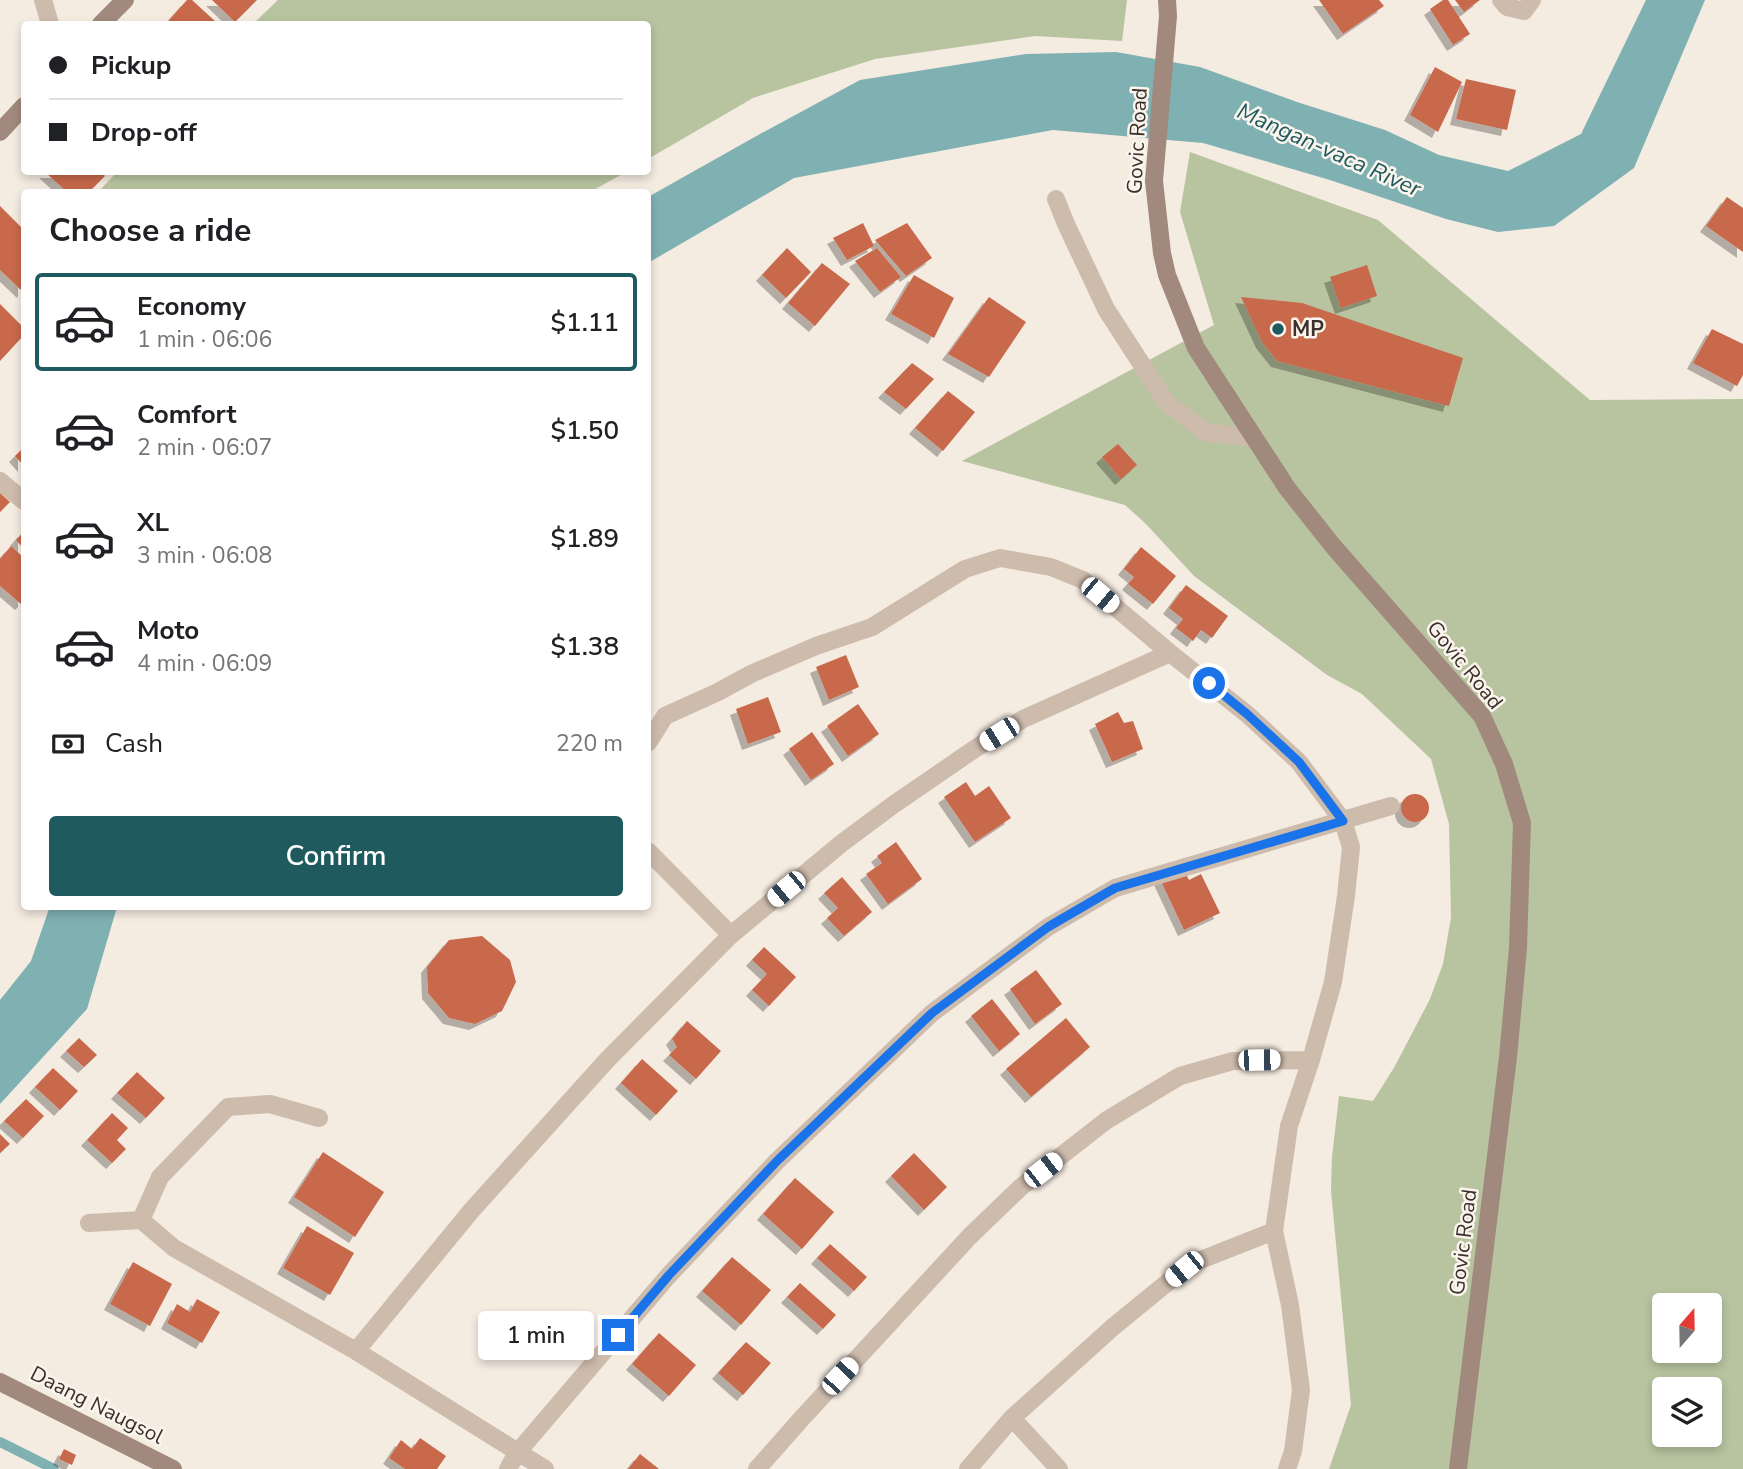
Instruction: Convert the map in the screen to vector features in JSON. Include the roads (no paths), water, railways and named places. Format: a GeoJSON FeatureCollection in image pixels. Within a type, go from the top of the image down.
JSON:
{"type":"FeatureCollection","features":[{"type":"Feature","properties":{"kind":"main road"},"geometry":{"type":"LineString","coordinates":[[105,21],[125,0]]}},
{"type":"Feature","properties":{"kind":"main road","name":"Govic Road"},"geometry":{"type":"LineString","coordinates":[[1167,8],[1154,181],[1167,275],[1196,348],[1287,488],[1333,546],[1482,716],[1504,764],[1522,823],[1518,948],[1508,1057],[1458,1469]]}},
{"type":"Feature","properties":{"kind":"main road"},"geometry":{"type":"LineString","coordinates":[[0,132],[21,109]]}},
{"type":"Feature","properties":{"kind":"main road","name":"Daang Naugsol"},"geometry":{"type":"LineString","coordinates":[[0,1382],[173,1469]]}},
{"type":"Feature","properties":{"kind":"street"},"geometry":{"type":"LineString","coordinates":[[43,0],[49,21]]}},
{"type":"Feature","properties":{"kind":"street"},"geometry":{"type":"LineString","coordinates":[[1501,0],[1507,7],[1524,11],[1532,0]]}},
{"type":"Feature","properties":{"kind":"street"},"geometry":{"type":"LineString","coordinates":[[1056,199],[1106,309],[1166,402],[1205,432],[1254,438]]}},
{"type":"Feature","properties":{"kind":"street"},"geometry":{"type":"LineString","coordinates":[[0,481],[21,498]]}},
{"type":"Feature","properties":{"kind":"street"},"geometry":{"type":"LineString","coordinates":[[651,738],[666,716],[751,674],[816,646],[872,627],[965,569],[1000,558],[1051,567],[1083,580],[1247,714],[1299,762],[1343,821],[1351,846],[1333,982],[1289,1126],[1274,1231],[1290,1305],[1301,1390],[1293,1451],[1287,1469]]}},
{"type":"Feature","properties":{"kind":"street"},"geometry":{"type":"LineString","coordinates":[[356,1351],[489,1191],[607,1060],[731,935],[842,843],[976,748],[1023,719],[1170,653]]}},
{"type":"Feature","properties":{"kind":"street"},"geometry":{"type":"LineString","coordinates":[[512,1461],[669,1275],[777,1161],[932,1013],[1048,927],[1115,888],[1391,806]]}},
{"type":"Feature","properties":{"kind":"street"},"geometry":{"type":"LineString","coordinates":[[651,855],[731,935]]}},
{"type":"Feature","properties":{"kind":"street"},"geometry":{"type":"LineString","coordinates":[[757,1469],[970,1236],[1021,1187],[1107,1120],[1180,1076],[1234,1061],[1311,1060]]}},
{"type":"Feature","properties":{"kind":"street"},"geometry":{"type":"LineString","coordinates":[[141,1220],[160,1177],[229,1107],[270,1104],[319,1118]]}},
{"type":"Feature","properties":{"kind":"street"},"geometry":{"type":"LineString","coordinates":[[89,1223],[141,1220],[174,1248],[356,1351],[512,1461],[544,1469]]}},
{"type":"Feature","properties":{"kind":"street"},"geometry":{"type":"LineString","coordinates":[[968,1469],[1012,1418],[1113,1326],[1184,1269],[1274,1231]]}},
{"type":"Feature","properties":{"kind":"street"},"geometry":{"type":"LineString","coordinates":[[1012,1418],[1059,1469]]}},
{"type":"Feature","properties":{"kind":"water","name":"Mangan-vaca River"},"geometry":{"type":"Polygon","coordinates":[[[1646,0],[1705,0],[1634,168],[1554,226],[1498,232],[1446,219],[1330,180],[1203,143],[1053,130],[794,178],[651,261],[651,195],[760,134],[860,80],[1026,54],[1116,52],[1200,67],[1385,130],[1439,155],[1508,171],[1581,134],[1646,0]]]}},
{"type":"Feature","properties":{"kind":"water"},"geometry":{"type":"Polygon","coordinates":[[[49,910],[116,910],[87,1009],[0,1104],[0,1000],[31,961],[49,910]]]}},
{"type":"Feature","properties":{"kind":"waterway"},"geometry":{"type":"LineString","coordinates":[[0,1442],[54,1469]]}},
{"type":"Feature","properties":{"kind":"place","name":"MP"},"geometry":{"type":"Point","coordinates":[1278,329]}}]}
